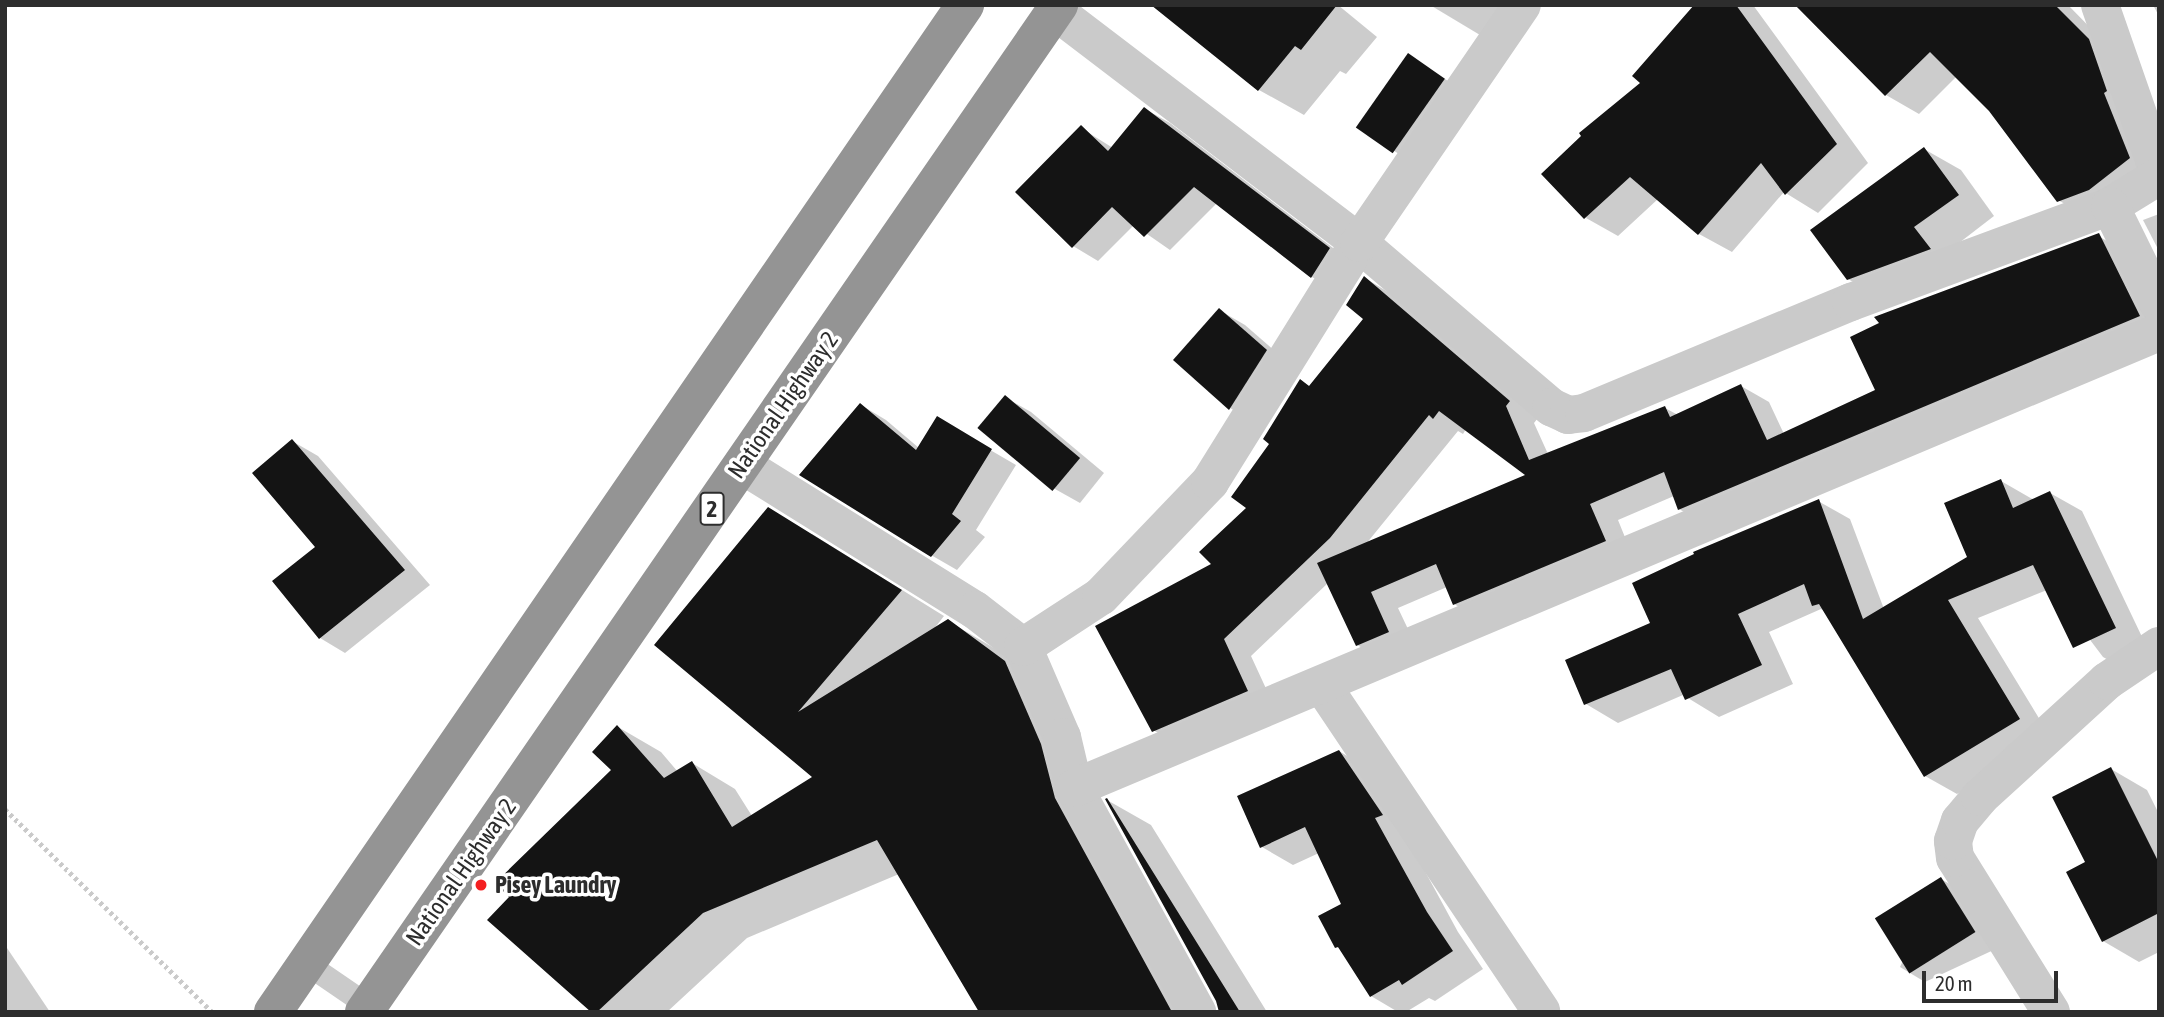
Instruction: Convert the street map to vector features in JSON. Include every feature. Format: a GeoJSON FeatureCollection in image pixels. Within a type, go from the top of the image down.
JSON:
{"type":"FeatureCollection","features":[{"type":"Feature","properties":{"kind":"highway"},"geometry":{"type":"LineString","coordinates":[[273,1012],[965,5]]}},
{"type":"Feature","properties":{"kind":"highway","name":"National Highway 2"},"geometry":{"type":"LineString","coordinates":[[370,1010],[1057,8]]}},
{"type":"Feature","properties":{"kind":"street"},"geometry":{"type":"LineString","coordinates":[[1023,647],[1101,596],[1210,482],[1359,243],[1522,5]]}},
{"type":"Feature","properties":{"kind":"street"},"geometry":{"type":"LineString","coordinates":[[1057,8],[1359,243],[1551,407],[1568,415],[1584,413],[1851,302],[2110,206],[2159,175],[2100,5]]}},
{"type":"Feature","properties":{"kind":"street"},"geometry":{"type":"LineString","coordinates":[[2110,206],[2159,305]]}},
{"type":"Feature","properties":{"kind":"street"},"geometry":{"type":"LineString","coordinates":[[1074,788],[2159,332]]}},
{"type":"Feature","properties":{"kind":"street"},"geometry":{"type":"LineString","coordinates":[[742,465],[975,610],[1023,647],[1062,737],[1074,788],[1197,1012]]}},
{"type":"Feature","properties":{"kind":"street"},"geometry":{"type":"LineString","coordinates":[[2051,1012],[1955,858],[1953,841],[1960,821],[1980,797],[2107,681],[2159,646]]}},
{"type":"Feature","properties":{"kind":"street"},"geometry":{"type":"LineString","coordinates":[[1322,685],[1541,1011]]}},
{"type":"Feature","properties":{"kind":"lane"},"geometry":{"type":"LineString","coordinates":[[306,963],[370,1010]]}},
{"type":"Feature","properties":{"kind":"path"},"geometry":{"type":"LineString","coordinates":[[5,809],[212,1012]]}},
{"type":"Feature","properties":{"kind":"building"},"geometry":{"type":"Polygon","coordinates":[[[1151,5],[1337,5],[1301,50],[1295,46],[1258,91],[1151,5]]]}},
{"type":"Feature","properties":{"kind":"building"},"geometry":{"type":"Polygon","coordinates":[[[1694,5],[1736,5],[1837,144],[1785,195],[1761,163],[1698,235],[1630,177],[1584,219],[1541,174],[1581,136],[1579,133],[1640,83],[1632,76],[1694,5]]]}},
{"type":"Feature","properties":{"kind":"building"},"geometry":{"type":"Polygon","coordinates":[[[1795,5],[2055,5],[2089,39],[2107,91],[2104,93],[2130,158],[2089,190],[2057,202],[1989,111],[1930,52],[1885,96],[1795,5]]]}},
{"type":"Feature","properties":{"kind":"building"},"geometry":{"type":"Polygon","coordinates":[[[1408,53],[1445,79],[1393,153],[1356,128],[1408,53]]]}},
{"type":"Feature","properties":{"kind":"building"},"geometry":{"type":"Polygon","coordinates":[[[1144,107],[1330,248],[1311,278],[1194,187],[1144,237],[1112,207],[1072,248],[1015,192],[1081,125],[1108,151],[1144,107]]]}},
{"type":"Feature","properties":{"kind":"building"},"geometry":{"type":"Polygon","coordinates":[[[1924,147],[1959,195],[1914,227],[1931,249],[1847,280],[1810,230],[1924,147]]]}},
{"type":"Feature","properties":{"kind":"building"},"geometry":{"type":"Polygon","coordinates":[[[2099,233],[2140,316],[1678,510],[1664,472],[1590,504],[1606,541],[1453,605],[1436,564],[1371,592],[1389,632],[1356,646],[1317,563],[1525,475],[1439,411],[1433,419],[1429,415],[1330,538],[1224,639],[1248,691],[1152,732],[1095,626],[1211,564],[1199,552],[1246,508],[1231,497],[1269,444],[1263,439],[1300,379],[1309,386],[1363,319],[1346,305],[1364,276],[1510,401],[1506,406],[1529,460],[1665,406],[1670,417],[1741,384],[1767,440],[1875,390],[1850,337],[1879,323],[1874,317],[2099,233]]]}},
{"type":"Feature","properties":{"kind":"building"},"geometry":{"type":"Polygon","coordinates":[[[1219,308],[1267,350],[1229,410],[1173,360],[1219,308]]]}},
{"type":"Feature","properties":{"kind":"building"},"geometry":{"type":"Polygon","coordinates":[[[1005,395],[1080,458],[1052,491],[977,428],[1005,395]]]}},
{"type":"Feature","properties":{"kind":"building"},"geometry":{"type":"Polygon","coordinates":[[[860,403],[916,450],[937,416],[992,449],[952,514],[961,521],[931,557],[799,475],[860,403]]]}},
{"type":"Feature","properties":{"kind":"building"},"geometry":{"type":"Polygon","coordinates":[[[292,439],[405,570],[319,639],[272,581],[315,547],[252,473],[292,439]]]}},
{"type":"Feature","properties":{"kind":"building"},"geometry":{"type":"Polygon","coordinates":[[[2001,479],[2013,508],[2050,491],[2116,628],[2073,648],[2033,565],[1948,600],[2020,719],[1924,777],[1819,604],[1812,606],[1804,584],[1738,614],[1762,665],[1685,700],[1671,669],[1584,705],[1565,660],[1650,623],[1632,583],[1694,554],[1693,552],[1819,499],[1863,619],[1967,557],[1944,503],[2001,479]]]}},
{"type":"Feature","properties":{"kind":"building"},"geometry":{"type":"Polygon","coordinates":[[[768,507],[902,590],[798,712],[948,619],[1005,661],[1041,744],[1055,798],[1172,1012],[979,1012],[877,840],[703,913],[597,1012],[591,1012],[487,920],[509,897],[495,883],[611,770],[592,752],[617,725],[664,778],[692,761],[732,827],[812,777],[654,645],[768,507]]]}},
{"type":"Feature","properties":{"kind":"building"},"geometry":{"type":"Polygon","coordinates":[[[1339,750],[1383,815],[1375,818],[1427,912],[1453,951],[1402,985],[1399,980],[1370,997],[1338,947],[1335,948],[1318,916],[1341,904],[1305,827],[1260,848],[1237,796],[1339,750]]]}},
{"type":"Feature","properties":{"kind":"building"},"geometry":{"type":"Polygon","coordinates":[[[2111,767],[2159,863],[2159,913],[2102,942],[2066,872],[2085,862],[2052,797],[2111,767]]]}},
{"type":"Feature","properties":{"kind":"building"},"geometry":{"type":"Polygon","coordinates":[[[1107,798],[1240,1012],[1219,1012],[1216,1001],[1105,799],[1107,798]]]}},
{"type":"Feature","properties":{"kind":"building"},"geometry":{"type":"Polygon","coordinates":[[[1941,877],[1975,932],[1909,973],[1875,918],[1941,877]]]}},
{"type":"Feature","properties":{"kind":"place","name":"Pisey Laundry"},"geometry":{"type":"Point","coordinates":[481,885]}}]}
